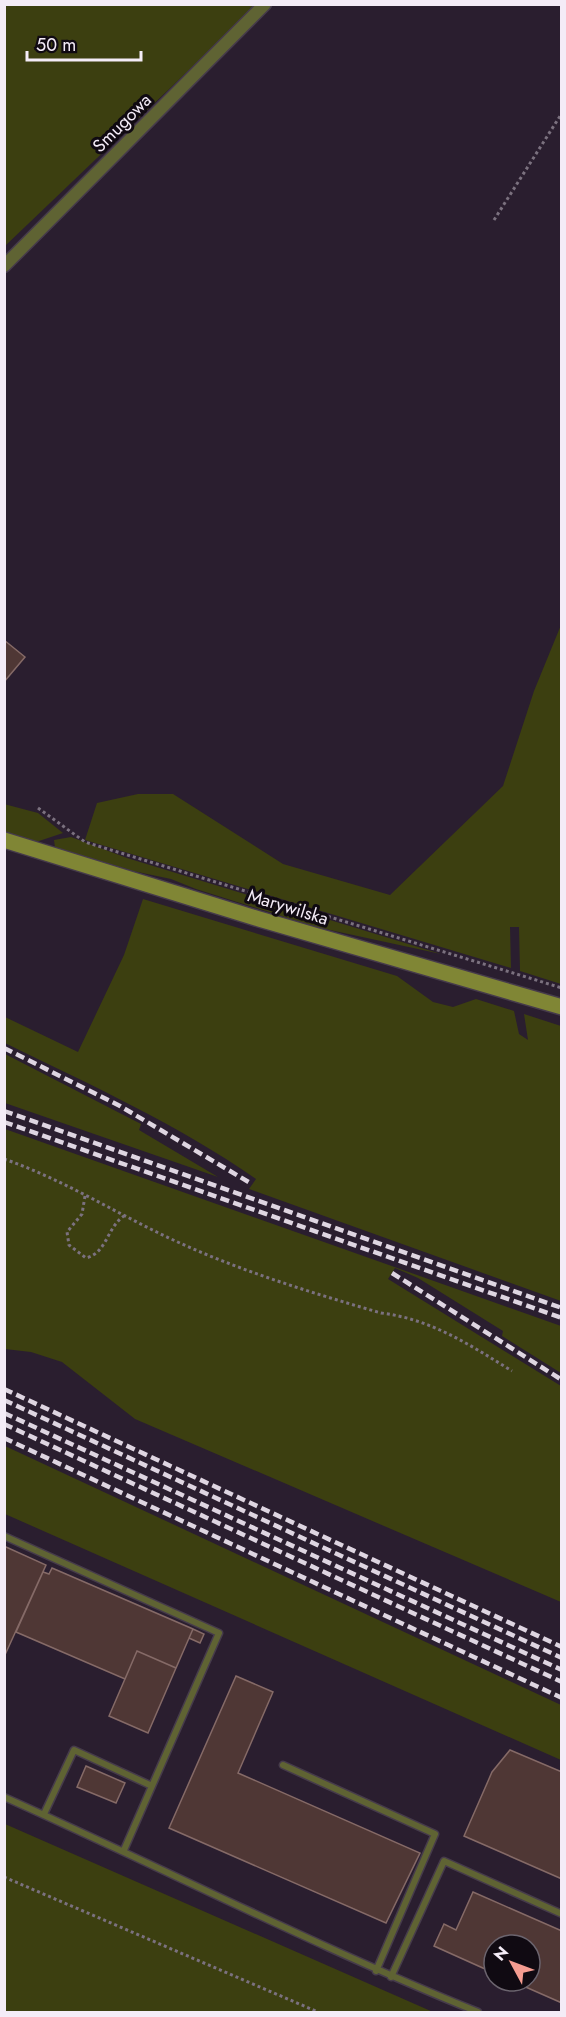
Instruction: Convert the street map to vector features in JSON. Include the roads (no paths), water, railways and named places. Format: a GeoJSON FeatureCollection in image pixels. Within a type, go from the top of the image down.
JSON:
{"type":"FeatureCollection","features":[{"type":"Feature","properties":{"kind":"street","name":"Smugowa"},"geometry":{"type":"LineString","coordinates":[[4,266],[265,4]]}},
{"type":"Feature","properties":{"kind":"street","name":"Marywilska"},"geometry":{"type":"LineString","coordinates":[[4,840],[259,919],[561,1007]]}},
{"type":"Feature","properties":{"kind":"lane"},"geometry":{"type":"LineString","coordinates":[[4,1536],[219,1633],[124,1850]]}},
{"type":"Feature","properties":{"kind":"lane"},"geometry":{"type":"LineString","coordinates":[[44,1814],[74,1750],[152,1786]]}},
{"type":"Feature","properties":{"kind":"lane"},"geometry":{"type":"LineString","coordinates":[[283,1765],[435,1834],[376,1971]]}},
{"type":"Feature","properties":{"kind":"lane"},"geometry":{"type":"LineString","coordinates":[[4,1797],[124,1850],[376,1971],[478,2013]]}},
{"type":"Feature","properties":{"kind":"lane"},"geometry":{"type":"LineString","coordinates":[[391,1977],[444,1861],[561,1914]]}},
{"type":"Feature","properties":{"kind":"railway"},"geometry":{"type":"LineString","coordinates":[[4,1048],[120,1106],[252,1184]]}},
{"type":"Feature","properties":{"kind":"railway"},"geometry":{"type":"LineString","coordinates":[[4,1111],[562,1308]]}},
{"type":"Feature","properties":{"kind":"railway"},"geometry":{"type":"LineString","coordinates":[[4,1122],[562,1318]]}},
{"type":"Feature","properties":{"kind":"railway"},"geometry":{"type":"LineString","coordinates":[[392,1273],[562,1380]]}},
{"type":"Feature","properties":{"kind":"railway"},"geometry":{"type":"LineString","coordinates":[[4,1389],[562,1647]]}},
{"type":"Feature","properties":{"kind":"railway"},"geometry":{"type":"LineString","coordinates":[[4,1400],[562,1658]]}},
{"type":"Feature","properties":{"kind":"railway"},"geometry":{"type":"LineString","coordinates":[[4,1413],[562,1670]]}},
{"type":"Feature","properties":{"kind":"railway"},"geometry":{"type":"LineString","coordinates":[[4,1424],[562,1682]]}},
{"type":"Feature","properties":{"kind":"railway"},"geometry":{"type":"LineString","coordinates":[[4,1438],[562,1698]]}}]}
